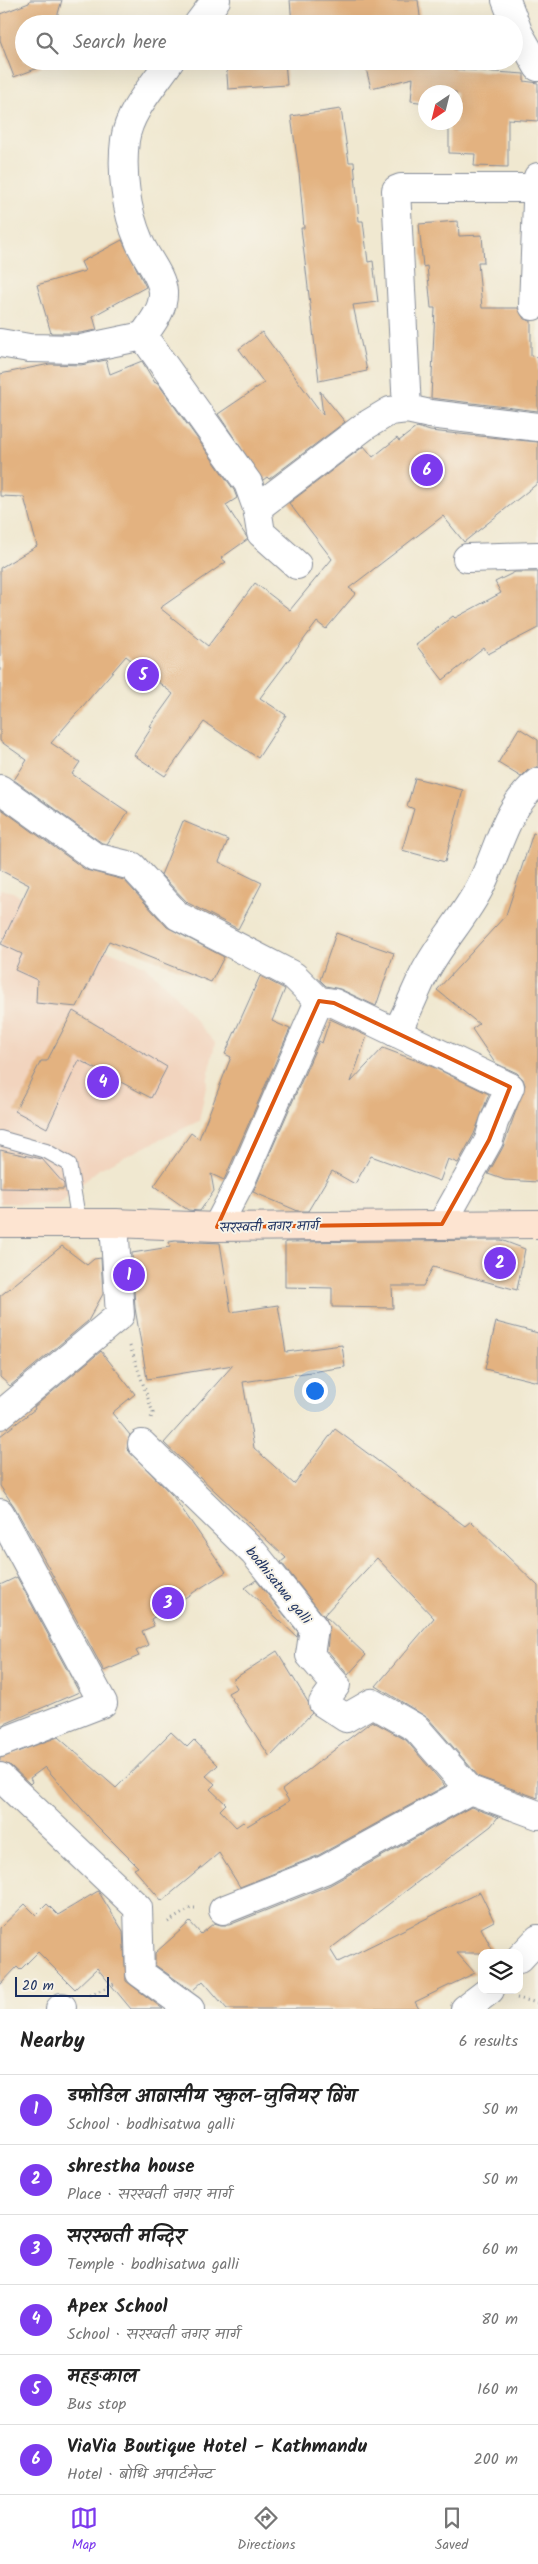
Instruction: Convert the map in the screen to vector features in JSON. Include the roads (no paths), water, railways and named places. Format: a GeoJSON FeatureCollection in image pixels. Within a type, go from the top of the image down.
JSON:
{"type":"FeatureCollection","features":[{"type":"Feature","properties":{"kind":"main road","name":"सरस्वती नगर मार्ग"},"geometry":{"type":"LineString","coordinates":[[0,1223],[114,1223],[217,1227],[538,1224]]}},
{"type":"Feature","properties":{"kind":"street"},"geometry":{"type":"LineString","coordinates":[[205,15],[216,0]]}},
{"type":"Feature","properties":{"kind":"street"},"geometry":{"type":"LineString","coordinates":[[506,0],[512,15]]}},
{"type":"Feature","properties":{"kind":"street"},"geometry":{"type":"LineString","coordinates":[[523,41],[538,67]]}},
{"type":"Feature","properties":{"kind":"street"},"geometry":{"type":"LineString","coordinates":[[0,343],[28,348],[81,349],[143,336],[160,312],[163,290],[139,241],[128,211],[125,140],[130,123],[138,108],[164,70]]}},
{"type":"Feature","properties":{"kind":"street"},"geometry":{"type":"LineString","coordinates":[[407,409],[396,190],[401,188],[537,183],[533,306]]}},
{"type":"Feature","properties":{"kind":"street"},"geometry":{"type":"LineString","coordinates":[[143,336],[248,483],[257,508],[261,534],[297,565]]}},
{"type":"Feature","properties":{"kind":"street"},"geometry":{"type":"LineString","coordinates":[[257,508],[365,426],[390,411],[407,409],[430,414],[538,427]]}},
{"type":"Feature","properties":{"kind":"street"},"geometry":{"type":"LineString","coordinates":[[467,558],[538,556]]}},
{"type":"Feature","properties":{"kind":"street"},"geometry":{"type":"LineString","coordinates":[[396,1033],[411,1006],[424,974],[480,888],[509,815],[529,789],[538,782]]}},
{"type":"Feature","properties":{"kind":"street"},"geometry":{"type":"LineString","coordinates":[[0,790],[95,857],[132,866],[178,916],[294,976],[319,1001],[334,1003],[510,1087],[494,1122],[489,1140],[442,1224]]}},
{"type":"Feature","properties":{"kind":"street"},"geometry":{"type":"LineString","coordinates":[[217,1227],[242,1179],[319,1001]]}},
{"type":"Feature","properties":{"kind":"street"},"geometry":{"type":"LineString","coordinates":[[0,1415],[120,1315],[114,1223]]}},
{"type":"Feature","properties":{"kind":"street","name":"bodhisatwa galli"},"geometry":{"type":"LineString","coordinates":[[142,1444],[254,1553],[314,1628],[310,1655],[336,1685],[323,1703],[346,1718],[372,1703],[416,1728],[470,1790],[538,1815]]}},
{"type":"Feature","properties":{"kind":"street"},"geometry":{"type":"LineString","coordinates":[[0,1513],[103,1702],[0,1743]]}},
{"type":"Feature","properties":{"kind":"street"},"geometry":{"type":"LineString","coordinates":[[0,1777],[138,1908],[140,1973],[190,2009]]}},
{"type":"Feature","properties":{"kind":"street"},"geometry":{"type":"LineString","coordinates":[[224,1910],[324,1870],[470,1790]]}},
{"type":"Feature","properties":{"kind":"street"},"geometry":{"type":"LineString","coordinates":[[523,1955],[538,1939]]}},
{"type":"Feature","properties":{"kind":"street"},"geometry":{"type":"LineString","coordinates":[[465,2009],[485,1994]]}},
{"type":"Feature","properties":{"kind":"lane"},"geometry":{"type":"LineString","coordinates":[[0,1138],[46,1151],[69,1164],[79,1223]]}},
{"type":"Feature","properties":{"kind":"place","name":"ViaVia Boutique Hotel - Kathmandu"},"geometry":{"type":"Point","coordinates":[427,470]}},
{"type":"Feature","properties":{"kind":"place","name":"महङ्काल"},"geometry":{"type":"Point","coordinates":[143,675]}},
{"type":"Feature","properties":{"kind":"place","name":"Apex School"},"geometry":{"type":"Point","coordinates":[103,1082]}},
{"type":"Feature","properties":{"kind":"place","name":"shrestha house"},"geometry":{"type":"Point","coordinates":[500,1263]}},
{"type":"Feature","properties":{"kind":"place","name":"डफोडिल आवासीय स्कुल-जुनियर विंग"},"geometry":{"type":"Point","coordinates":[129,1275]}},
{"type":"Feature","properties":{"kind":"place","name":"सरस्वती मन्दिर"},"geometry":{"type":"Point","coordinates":[168,1603]}}]}
